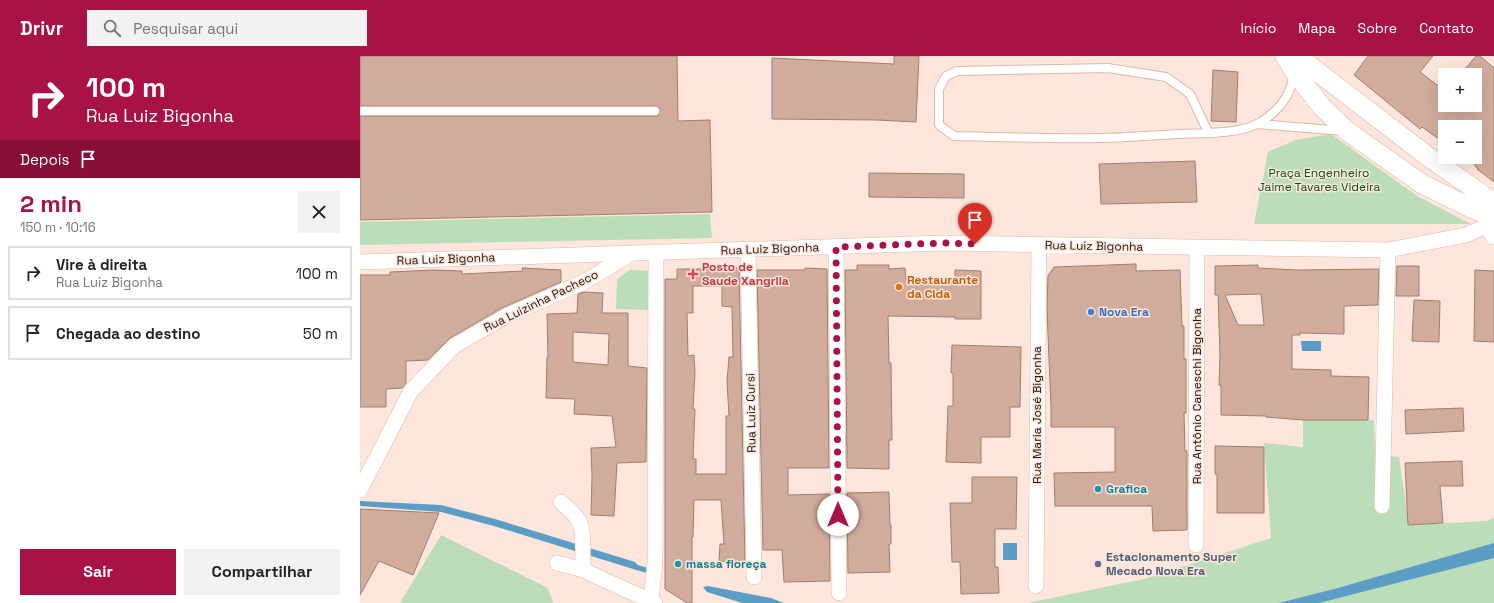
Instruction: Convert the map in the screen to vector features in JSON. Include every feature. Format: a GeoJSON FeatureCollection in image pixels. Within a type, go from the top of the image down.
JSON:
{"type":"FeatureCollection","features":[{"type":"Feature","properties":{"kind":"street"},"geometry":{"type":"LineString","coordinates":[[1292,61],[1322,106],[1347,131],[1422,184],[1471,208],[1493,222]]}},
{"type":"Feature","properties":{"kind":"street"},"geometry":{"type":"LineString","coordinates":[[1292,61],[1426,156],[1493,222]]}},
{"type":"Feature","properties":{"kind":"street","name":"Rua Luiz Bigonha"},"geometry":{"type":"LineString","coordinates":[[360,262],[944,243],[1388,250],[1466,234],[1493,222]]}},
{"type":"Feature","properties":{"kind":"street","name":"Rua Maria José Bigonha"},"geometry":{"type":"LineString","coordinates":[[1036,586],[1039,244]]}},
{"type":"Feature","properties":{"kind":"street"},"geometry":{"type":"LineString","coordinates":[[836,247],[839,593]]}},
{"type":"Feature","properties":{"kind":"street","name":"Rua Antônio Caneschi Bigonha"},"geometry":{"type":"LineString","coordinates":[[1196,545],[1198,247]]}},
{"type":"Feature","properties":{"kind":"street","name":"Rua Luiz Cursi"},"geometry":{"type":"LineString","coordinates":[[748,249],[754,577]]}},
{"type":"Feature","properties":{"kind":"street"},"geometry":{"type":"LineString","coordinates":[[1382,506],[1388,250]]}},
{"type":"Feature","properties":{"kind":"street"},"geometry":{"type":"LineString","coordinates":[[557,563],[583,565],[653,602],[655,562],[656,252]]}},
{"type":"Feature","properties":{"kind":"street","name":"Rua Luizinha Pacheco"},"geometry":{"type":"LineString","coordinates":[[360,490],[411,391],[454,346],[506,316],[584,282],[633,253]]}},
{"type":"Feature","properties":{"kind":"street"},"geometry":{"type":"LineString","coordinates":[[561,502],[580,522],[583,565]]}},
{"type":"Feature","properties":{"kind":"lane"},"geometry":{"type":"LineString","coordinates":[[1257,124],[1278,108],[1287,97],[1293,85],[1292,61]]}},
{"type":"Feature","properties":{"kind":"lane"},"geometry":{"type":"LineString","coordinates":[[1208,132],[1190,94],[1166,77],[1108,68],[957,71],[946,76],[939,89],[939,125],[954,136],[1102,138],[1230,131],[1257,124],[1347,131]]}},
{"type":"Feature","properties":{"kind":"lane"},"geometry":{"type":"LineString","coordinates":[[360,111],[654,111]]}},
{"type":"Feature","properties":{"kind":"green space","name":"Praça Engenheiro Jaime Tavares Videira"},"geometry":{"type":"Polygon","coordinates":[[[1331,134],[1417,196],[1471,224],[1254,224],[1268,152],[1295,140],[1331,134]]]}},
{"type":"Feature","properties":{"kind":"green space"},"geometry":{"type":"Polygon","coordinates":[[[710,214],[712,238],[360,245],[360,222],[710,214]]]}},
{"type":"Feature","properties":{"kind":"green space"},"geometry":{"type":"Polygon","coordinates":[[[630,270],[652,271],[651,310],[616,309],[617,279],[630,270]]]}},
{"type":"Feature","properties":{"kind":"green space"},"geometry":{"type":"Polygon","coordinates":[[[1303,420],[1374,420],[1375,454],[1399,457],[1409,525],[1487,521],[1494,518],[1494,603],[1027,603],[1144,579],[1271,538],[1264,443],[1303,447],[1303,420]]]}},
{"type":"Feature","properties":{"kind":"green space"},"geometry":{"type":"Polygon","coordinates":[[[441,535],[548,588],[553,603],[400,603],[441,535]]]}},
{"type":"Feature","properties":{"kind":"water"},"geometry":{"type":"Polygon","coordinates":[[[1301,341],[1321,341],[1321,351],[1302,351],[1301,341]]]}},
{"type":"Feature","properties":{"kind":"water"},"geometry":{"type":"Polygon","coordinates":[[[360,501],[441,505],[495,519],[635,562],[640,568],[633,569],[494,526],[441,512],[360,506],[360,501]]]}},
{"type":"Feature","properties":{"kind":"water"},"geometry":{"type":"Polygon","coordinates":[[[1003,543],[1017,543],[1017,560],[1003,560],[1003,543]]]}},
{"type":"Feature","properties":{"kind":"water"},"geometry":{"type":"Polygon","coordinates":[[[1494,543],[1494,558],[1319,603],[1279,603],[1338,588],[1494,543]]]}},
{"type":"Feature","properties":{"kind":"water"},"geometry":{"type":"Polygon","coordinates":[[[708,586],[771,598],[784,603],[742,603],[707,592],[703,587],[708,586]]]}},
{"type":"Feature","properties":{"kind":"building"},"geometry":{"type":"Polygon","coordinates":[[[360,56],[677,56],[678,121],[710,120],[712,212],[360,220],[360,116],[658,116],[660,108],[655,106],[360,106],[360,56]]]}},
{"type":"Feature","properties":{"kind":"building"},"geometry":{"type":"Polygon","coordinates":[[[894,56],[919,56],[916,122],[772,119],[772,58],[894,64],[894,56]]]}},
{"type":"Feature","properties":{"kind":"building"},"geometry":{"type":"Polygon","coordinates":[[[1368,56],[1433,56],[1420,72],[1438,86],[1438,112],[1482,112],[1482,68],[1466,68],[1476,56],[1480,56],[1494,68],[1494,182],[1475,166],[1475,164],[1482,164],[1482,120],[1438,120],[1438,138],[1422,127],[1420,129],[1354,75],[1368,56]]]}},
{"type":"Feature","properties":{"kind":"building"},"geometry":{"type":"Polygon","coordinates":[[[1213,70],[1238,72],[1236,122],[1211,121],[1213,70]]]}},
{"type":"Feature","properties":{"kind":"building"},"geometry":{"type":"Polygon","coordinates":[[[1195,161],[1197,202],[1101,204],[1099,164],[1195,161]]]}},
{"type":"Feature","properties":{"kind":"building"},"geometry":{"type":"Polygon","coordinates":[[[869,173],[964,174],[964,198],[869,197],[869,173]]]}},
{"type":"Feature","properties":{"kind":"building"},"geometry":{"type":"Polygon","coordinates":[[[1136,264],[1136,271],[1180,270],[1182,326],[1184,326],[1184,359],[1186,359],[1186,413],[1184,413],[1185,451],[1187,451],[1187,530],[1153,531],[1152,506],[1055,506],[1054,473],[1115,472],[1115,427],[1051,427],[1047,310],[1048,276],[1054,267],[1136,264]]]}},
{"type":"Feature","properties":{"kind":"building"},"geometry":{"type":"Polygon","coordinates":[[[857,265],[889,265],[889,269],[905,268],[906,280],[955,280],[955,270],[981,271],[981,319],[888,316],[889,363],[891,363],[892,440],[889,440],[889,469],[847,468],[845,270],[857,270],[857,265]]]}},
{"type":"Feature","properties":{"kind":"building"},"geometry":{"type":"Polygon","coordinates":[[[1258,265],[1258,268],[1296,270],[1379,269],[1378,305],[1344,306],[1344,334],[1300,333],[1300,335],[1292,335],[1292,369],[1331,370],[1331,376],[1369,377],[1368,420],[1303,420],[1266,416],[1221,415],[1221,385],[1219,385],[1220,354],[1218,295],[1215,295],[1215,266],[1258,265]],[[1261,294],[1225,295],[1238,325],[1264,325],[1261,294]]]}},
{"type":"Feature","properties":{"kind":"building"},"geometry":{"type":"Polygon","coordinates":[[[1397,266],[1419,266],[1419,296],[1396,296],[1397,266]]]}},
{"type":"Feature","properties":{"kind":"building"},"geometry":{"type":"Polygon","coordinates":[[[522,268],[561,270],[561,282],[502,308],[450,338],[428,360],[406,361],[406,383],[402,388],[386,389],[386,407],[360,407],[360,275],[390,275],[390,272],[433,270],[462,271],[462,274],[523,271],[522,268]]]}},
{"type":"Feature","properties":{"kind":"building"},"geometry":{"type":"Polygon","coordinates":[[[739,268],[745,563],[719,561],[720,544],[724,544],[721,500],[694,500],[692,537],[692,603],[687,603],[665,589],[665,279],[677,279],[677,269],[739,268]],[[693,286],[693,313],[687,313],[688,356],[694,355],[695,373],[693,409],[695,409],[693,459],[696,459],[696,474],[726,474],[726,416],[729,416],[727,381],[729,357],[733,357],[732,307],[722,306],[722,286],[693,286]]]}},
{"type":"Feature","properties":{"kind":"building"},"geometry":{"type":"Polygon","coordinates":[[[805,268],[827,269],[829,468],[788,468],[788,495],[829,494],[830,581],[784,582],[782,550],[763,550],[757,270],[805,270],[805,268]]]}},
{"type":"Feature","properties":{"kind":"building"},"geometry":{"type":"Polygon","coordinates":[[[1475,270],[1494,271],[1494,342],[1474,341],[1475,270]]]}},
{"type":"Feature","properties":{"kind":"building"},"geometry":{"type":"Polygon","coordinates":[[[584,292],[603,293],[602,313],[628,313],[628,366],[647,368],[646,462],[617,463],[614,516],[591,515],[591,448],[616,447],[612,416],[574,414],[575,399],[546,398],[548,357],[547,314],[577,313],[578,294],[584,292]],[[573,332],[573,362],[608,365],[609,334],[573,332]]]}},
{"type":"Feature","properties":{"kind":"building"},"geometry":{"type":"Polygon","coordinates":[[[1414,300],[1440,301],[1439,342],[1412,341],[1414,300]]]}},
{"type":"Feature","properties":{"kind":"building"},"geometry":{"type":"Polygon","coordinates":[[[952,345],[1021,347],[1020,407],[1010,407],[1010,437],[981,437],[981,463],[946,462],[948,406],[953,406],[953,373],[951,373],[952,345]]]}},
{"type":"Feature","properties":{"kind":"building"},"geometry":{"type":"Polygon","coordinates":[[[1463,408],[1464,431],[1406,434],[1405,410],[1463,408]]]}},
{"type":"Feature","properties":{"kind":"building"},"geometry":{"type":"Polygon","coordinates":[[[1215,446],[1264,447],[1264,513],[1217,513],[1215,446]]]}},
{"type":"Feature","properties":{"kind":"building"},"geometry":{"type":"Polygon","coordinates":[[[1462,461],[1463,486],[1440,486],[1443,523],[1408,525],[1405,463],[1462,461]]]}},
{"type":"Feature","properties":{"kind":"building"},"geometry":{"type":"Polygon","coordinates":[[[972,477],[1017,477],[1016,529],[995,529],[995,567],[998,567],[999,593],[961,594],[960,562],[952,562],[950,503],[972,503],[972,477]]]}},
{"type":"Feature","properties":{"kind":"building"},"geometry":{"type":"Polygon","coordinates":[[[889,492],[891,525],[891,544],[889,544],[890,572],[848,573],[847,493],[889,492]]]}},
{"type":"Feature","properties":{"kind":"building"},"geometry":{"type":"Polygon","coordinates":[[[360,509],[439,513],[413,575],[379,561],[360,595],[360,509]]]}},
{"type":"Feature","properties":{"kind":"waterway"},"geometry":{"type":"LineString","coordinates":[[635,567],[646,570]]}},
{"type":"Feature","properties":{"kind":"place","name":"Posto de Saude Xangrila"},"geometry":{"type":"Point","coordinates":[693,274]}},
{"type":"Feature","properties":{"kind":"place","name":"Restaurante da Cida"},"geometry":{"type":"Point","coordinates":[899,287]}},
{"type":"Feature","properties":{"kind":"place","name":"Nova Era"},"geometry":{"type":"Point","coordinates":[1091,312]}},
{"type":"Feature","properties":{"kind":"place","name":"Grafica"},"geometry":{"type":"Point","coordinates":[1098,489]}},
{"type":"Feature","properties":{"kind":"place","name":"massa floreça"},"geometry":{"type":"Point","coordinates":[678,564]}},
{"type":"Feature","properties":{"kind":"place","name":"Estacionamento Super Mecado Nova Era"},"geometry":{"type":"Point","coordinates":[1098,564]}},
{"type":"Feature","properties":{"kind":"route"},"geometry":{"type":"LineString","coordinates":[[838,515],[836,247],[944,243],[975,244]]}}]}
